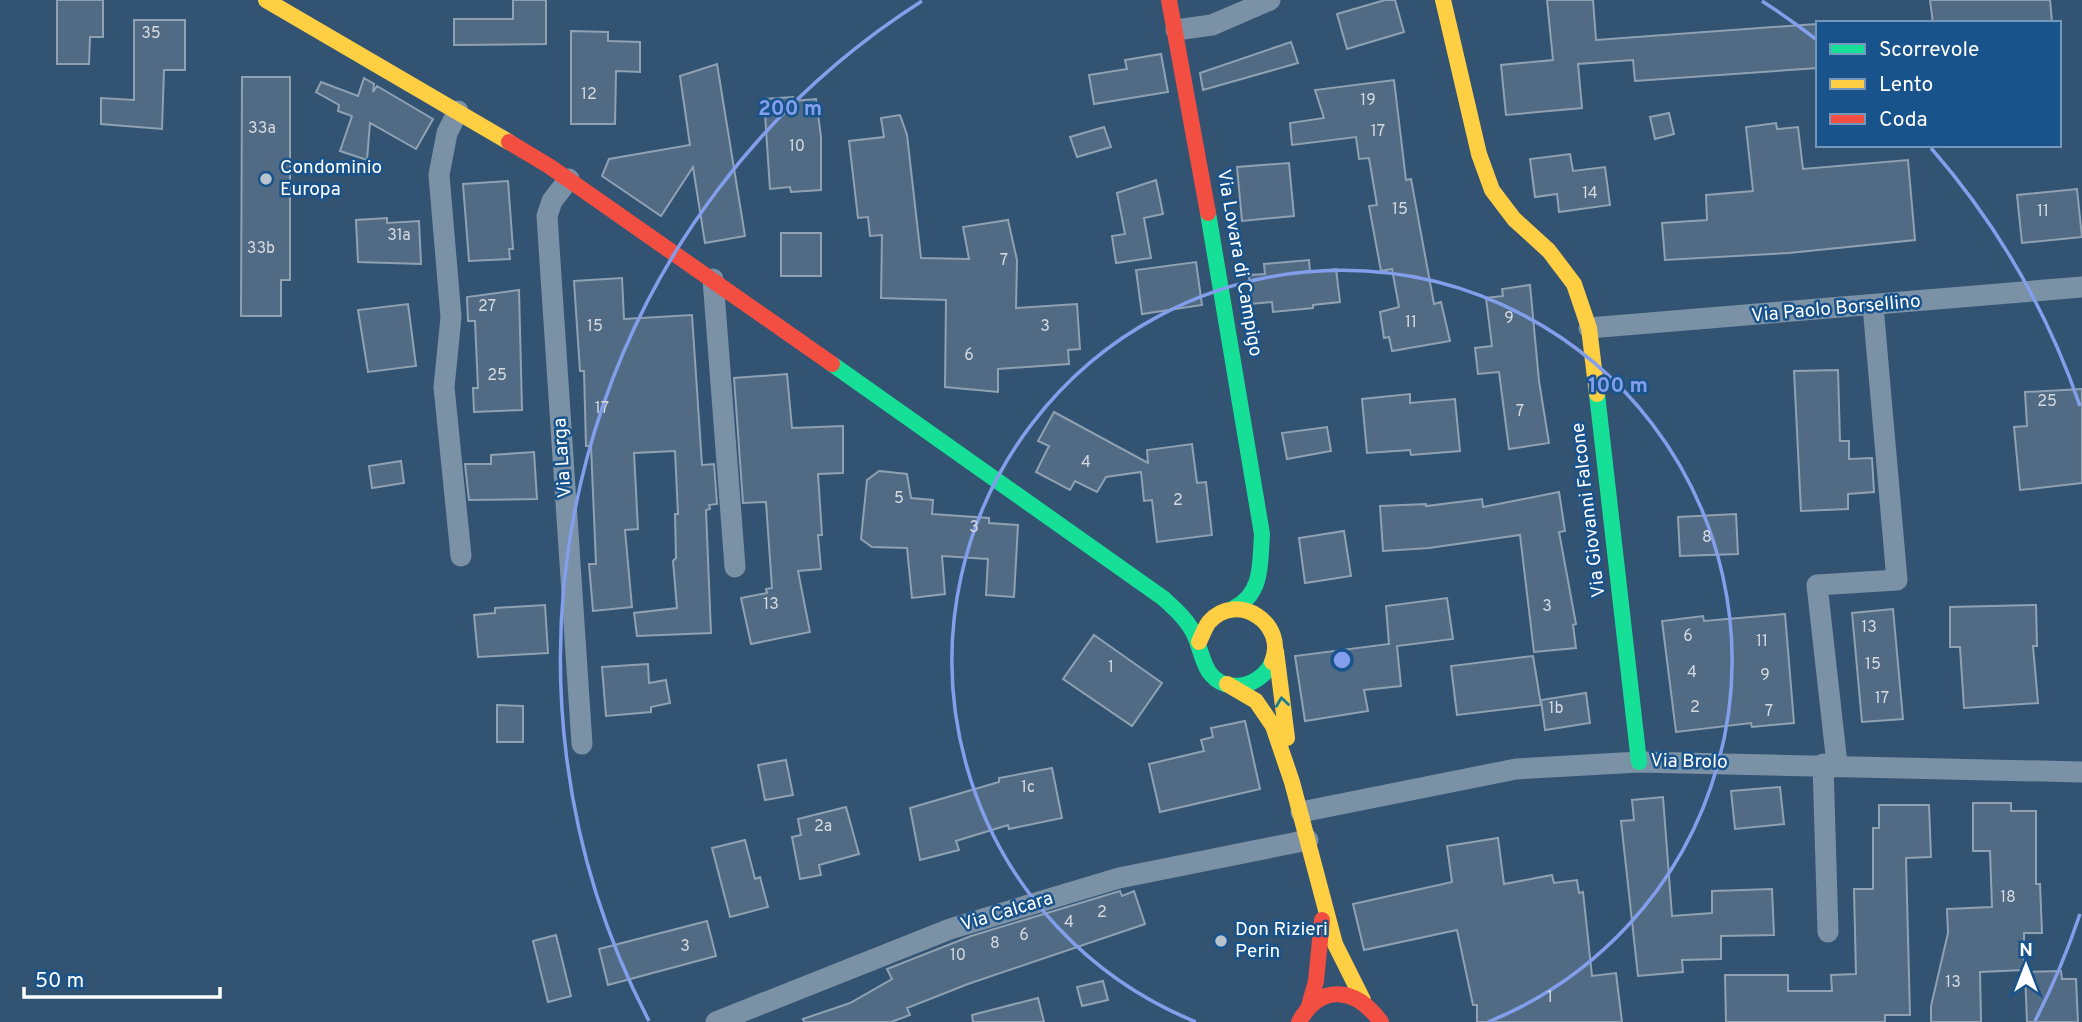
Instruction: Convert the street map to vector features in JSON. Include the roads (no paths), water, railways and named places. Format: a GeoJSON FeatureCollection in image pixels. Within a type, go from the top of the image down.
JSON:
{"type":"FeatureCollection","features":[{"type":"Feature","properties":{"kind":"street"},"geometry":{"type":"LineString","coordinates":[[266,0],[569,179],[1153,592],[1182,617],[1199,642],[1205,669],[1257,701],[1265,712],[1299,803]]}},
{"type":"Feature","properties":{"kind":"street","name":"Via Lovara di Campigo"},"geometry":{"type":"LineString","coordinates":[[1169,0],[1224,299],[1262,534],[1274,581]]}},
{"type":"Feature","properties":{"kind":"street"},"geometry":{"type":"LineString","coordinates":[[1176,30],[1212,25],[1270,0]]}},
{"type":"Feature","properties":{"kind":"street","name":"Via Giovanni Falcone"},"geometry":{"type":"LineString","coordinates":[[1443,0],[1479,154],[1492,190],[1514,219],[1549,251],[1574,284],[1589,328],[1639,762]]}},
{"type":"Feature","properties":{"kind":"street"},"geometry":{"type":"LineString","coordinates":[[458,111],[447,133],[439,175],[451,317],[443,387],[461,556]]}},
{"type":"Feature","properties":{"kind":"street","name":"Via Larga"},"geometry":{"type":"LineString","coordinates":[[569,179],[552,201],[547,216],[582,744]]}},
{"type":"Feature","properties":{"kind":"street"},"geometry":{"type":"LineString","coordinates":[[713,279],[735,567]]}},
{"type":"Feature","properties":{"kind":"street","name":"Via Paolo Borsellino"},"geometry":{"type":"LineString","coordinates":[[1589,328],[2082,287]]}},
{"type":"Feature","properties":{"kind":"street"},"geometry":{"type":"LineString","coordinates":[[1828,932],[1830,764],[1817,585],[1897,580],[1873,306]]}},
{"type":"Feature","properties":{"kind":"street","name":"Via Lovara di Campigo"},"geometry":{"type":"LineString","coordinates":[[1226,610],[1246,602],[1258,583],[1262,534]]}},
{"type":"Feature","properties":{"kind":"street"},"geometry":{"type":"LineString","coordinates":[[1153,592],[1187,607],[1249,610],[1262,617],[1275,643],[1299,803],[1322,906],[1344,964],[1363,1000],[1381,1022]]}},
{"type":"Feature","properties":{"kind":"street"},"geometry":{"type":"LineString","coordinates":[[1199,642],[1206,625],[1226,610]]}},
{"type":"Feature","properties":{"kind":"street"},"geometry":{"type":"LineString","coordinates":[[1227,684],[1246,685],[1262,677],[1272,665],[1275,610]]}},
{"type":"Feature","properties":{"kind":"street","name":"Via Brolo"},"geometry":{"type":"LineString","coordinates":[[1299,803],[1516,769],[1639,762],[1830,764],[2082,772]]}},
{"type":"Feature","properties":{"kind":"street","name":"Via Calcara"},"geometry":{"type":"LineString","coordinates":[[716,1022],[950,929],[1118,878],[1308,840]]}},
{"type":"Feature","properties":{"kind":"street"},"geometry":{"type":"LineString","coordinates":[[1299,1022],[1309,1006],[1316,981],[1322,906]]}},
{"type":"Feature","properties":{"kind":"street"},"geometry":{"type":"LineString","coordinates":[[1309,1006],[1321,998],[1335,994],[1350,995],[1363,1000]]}},
{"type":"Feature","properties":{"kind":"place","name":"Condominio Europa"},"geometry":{"type":"Point","coordinates":[266,179]}},
{"type":"Feature","properties":{"kind":"place","name":"Don Rizieri Perin"},"geometry":{"type":"Point","coordinates":[1221,941]}}]}
